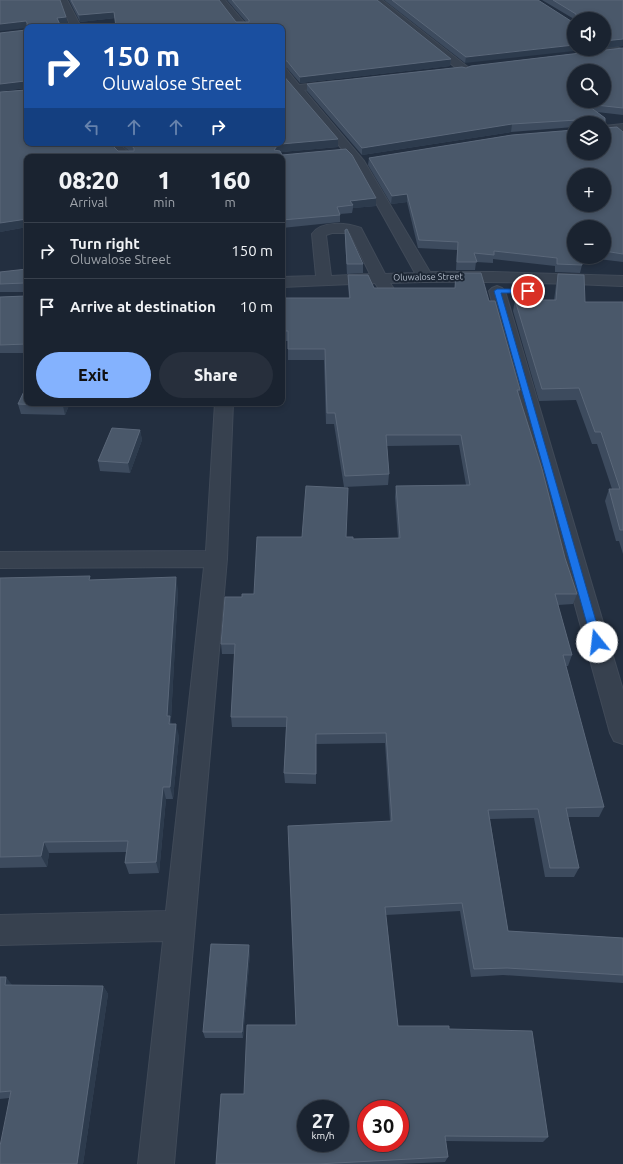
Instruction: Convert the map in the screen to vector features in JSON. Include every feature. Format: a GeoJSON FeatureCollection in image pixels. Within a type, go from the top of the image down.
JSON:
{"type":"FeatureCollection","features":[{"type":"Feature","properties":{"kind":"street"},"geometry":{"type":"LineString","coordinates":[[63,0],[74,24]]}},
{"type":"Feature","properties":{"kind":"street"},"geometry":{"type":"LineString","coordinates":[[220,0],[240,24]]}},
{"type":"Feature","properties":{"kind":"street"},"geometry":{"type":"LineString","coordinates":[[376,0],[469,69],[450,71]]}},
{"type":"Feature","properties":{"kind":"street"},"geometry":{"type":"LineString","coordinates":[[288,80],[343,83]]}},
{"type":"Feature","properties":{"kind":"street"},"geometry":{"type":"LineString","coordinates":[[288,80],[355,156],[424,277]]}},
{"type":"Feature","properties":{"kind":"street"},"geometry":{"type":"LineString","coordinates":[[611,129],[623,128]]}},
{"type":"Feature","properties":{"kind":"street"},"geometry":{"type":"LineString","coordinates":[[115,146],[124,154]]}},
{"type":"Feature","properties":{"kind":"street"},"geometry":{"type":"LineString","coordinates":[[332,153],[374,159]]}},
{"type":"Feature","properties":{"kind":"street"},"geometry":{"type":"LineString","coordinates":[[348,229],[356,231],[358,238],[358,265],[323,274],[319,234],[323,230],[348,229]]}},
{"type":"Feature","properties":{"kind":"street"},"geometry":{"type":"LineString","coordinates":[[358,265],[383,283]]}},
{"type":"Feature","properties":{"kind":"street","name":"Oluwalose Street"},"geometry":{"type":"LineString","coordinates":[[285,281],[323,274],[383,283],[497,291],[623,292]]}},
{"type":"Feature","properties":{"kind":"street","name":"Oluwalose Street"},"geometry":{"type":"LineString","coordinates":[[285,293],[383,283],[424,277],[493,277],[623,281]]}},
{"type":"Feature","properties":{"kind":"street"},"geometry":{"type":"LineString","coordinates":[[497,291],[623,733]]}},
{"type":"Feature","properties":{"kind":"street"},"geometry":{"type":"LineString","coordinates":[[156,1164],[216,559],[224,406]]}},
{"type":"Feature","properties":{"kind":"street"},"geometry":{"type":"LineString","coordinates":[[0,560],[216,559]]}},
{"type":"Feature","properties":{"kind":"street"},"geometry":{"type":"LineString","coordinates":[[0,930],[179,926]]}},
{"type":"Feature","properties":{"kind":"building"},"geometry":{"type":"Polygon","coordinates":[[[0,0],[60,0],[66,17],[57,18],[60,24],[27,24],[26,21],[0,24],[0,0]]]}},
{"type":"Feature","properties":{"kind":"building"},"geometry":{"type":"Polygon","coordinates":[[[71,0],[219,0],[236,22],[249,22],[249,20],[232,0],[377,0],[451,59],[300,77],[287,61],[285,61],[285,24],[116,24],[114,12],[79,15],[71,0]]]}},
{"type":"Feature","properties":{"kind":"building"},"geometry":{"type":"Polygon","coordinates":[[[392,0],[538,0],[567,19],[567,46],[466,57],[392,0]]]}},
{"type":"Feature","properties":{"kind":"building"},"geometry":{"type":"Polygon","coordinates":[[[553,0],[623,0],[623,39],[611,40],[611,12],[573,12],[553,0]]]}},
{"type":"Feature","properties":{"kind":"building"},"geometry":{"type":"Polygon","coordinates":[[[24,30],[24,81],[0,84],[0,33],[24,30]]]}},
{"type":"Feature","properties":{"kind":"building"},"geometry":{"type":"Polygon","coordinates":[[[623,48],[623,108],[611,107],[611,64],[567,64],[567,108],[591,108],[602,116],[567,116],[567,121],[512,124],[362,148],[307,84],[462,67],[466,68],[471,66],[567,55],[567,56],[611,56],[611,49],[623,48]]]}},
{"type":"Feature","properties":{"kind":"building"},"geometry":{"type":"Polygon","coordinates":[[[285,77],[338,139],[285,144],[285,77]]]}},
{"type":"Feature","properties":{"kind":"building"},"geometry":{"type":"Polygon","coordinates":[[[24,90],[24,146],[113,146],[118,151],[134,151],[134,148],[132,146],[277,146],[274,150],[280,151],[282,154],[24,154],[24,219],[0,223],[0,92],[24,90]]]}},
{"type":"Feature","properties":{"kind":"building"},"geometry":{"type":"Polygon","coordinates":[[[617,127],[623,132],[623,254],[611,252],[611,220],[567,220],[567,264],[582,265],[557,264],[557,258],[494,251],[494,255],[474,253],[477,262],[457,262],[458,242],[419,240],[407,194],[392,196],[369,158],[512,135],[567,131],[567,160],[611,160],[611,128],[617,127]]]}},
{"type":"Feature","properties":{"kind":"building"},"geometry":{"type":"Polygon","coordinates":[[[346,149],[352,155],[376,198],[350,201],[353,205],[337,207],[340,215],[285,220],[285,155],[346,149]]]}},
{"type":"Feature","properties":{"kind":"building"},"geometry":{"type":"Polygon","coordinates":[[[347,229],[363,264],[347,264],[345,230],[347,229]]]}},
{"type":"Feature","properties":{"kind":"building"},"geometry":{"type":"Polygon","coordinates":[[[24,269],[24,283],[0,284],[0,272],[24,269]]]}},
{"type":"Feature","properties":{"kind":"building"},"geometry":{"type":"Polygon","coordinates":[[[456,273],[481,273],[489,301],[495,301],[520,390],[517,390],[542,469],[565,558],[577,594],[555,594],[572,655],[563,655],[604,807],[566,808],[579,868],[550,868],[538,809],[488,810],[508,931],[623,938],[623,975],[507,968],[474,969],[462,903],[385,907],[398,1026],[449,1026],[449,1029],[532,1031],[548,1137],[445,1136],[448,1157],[317,1164],[216,1164],[221,1094],[244,1094],[247,1025],[296,1025],[288,826],[392,821],[386,733],[316,734],[316,774],[284,773],[287,717],[231,717],[235,644],[221,644],[225,597],[242,597],[242,594],[254,594],[257,537],[302,537],[306,486],[348,488],[346,537],[353,537],[353,539],[400,538],[396,486],[470,485],[461,435],[386,435],[389,474],[345,476],[335,413],[327,413],[325,349],[288,349],[288,331],[285,331],[285,298],[350,298],[348,275],[368,275],[374,288],[455,288],[456,273]]]}},
{"type":"Feature","properties":{"kind":"building"},"geometry":{"type":"Polygon","coordinates":[[[558,274],[584,275],[585,302],[623,302],[623,530],[620,530],[609,489],[620,489],[601,432],[595,432],[579,388],[542,389],[515,300],[556,300],[558,274]]]}},
{"type":"Feature","properties":{"kind":"building"},"geometry":{"type":"Polygon","coordinates":[[[24,296],[24,344],[0,345],[0,297],[24,296]]]}},
{"type":"Feature","properties":{"kind":"building"},"geometry":{"type":"Polygon","coordinates":[[[24,391],[24,404],[18,404],[24,391]]]}},
{"type":"Feature","properties":{"kind":"building"},"geometry":{"type":"Polygon","coordinates":[[[112,428],[140,430],[128,463],[98,461],[112,428]]]}},
{"type":"Feature","properties":{"kind":"building"},"geometry":{"type":"Polygon","coordinates":[[[90,576],[89,580],[176,577],[167,716],[170,716],[169,724],[176,724],[170,787],[163,787],[156,862],[125,863],[128,841],[44,842],[41,856],[0,857],[0,578],[90,576]]]}},
{"type":"Feature","properties":{"kind":"building"},"geometry":{"type":"Polygon","coordinates":[[[211,944],[249,945],[242,1032],[203,1032],[211,944]]]}},
{"type":"Feature","properties":{"kind":"building"},"geometry":{"type":"Polygon","coordinates":[[[0,977],[6,977],[5,985],[103,986],[77,1164],[0,1164],[0,1146],[11,1091],[0,1092],[0,977]]]}},
{"type":"Feature","properties":{"kind":"route"},"geometry":{"type":"LineString","coordinates":[[528,291],[497,291],[597,642]]}}]}
